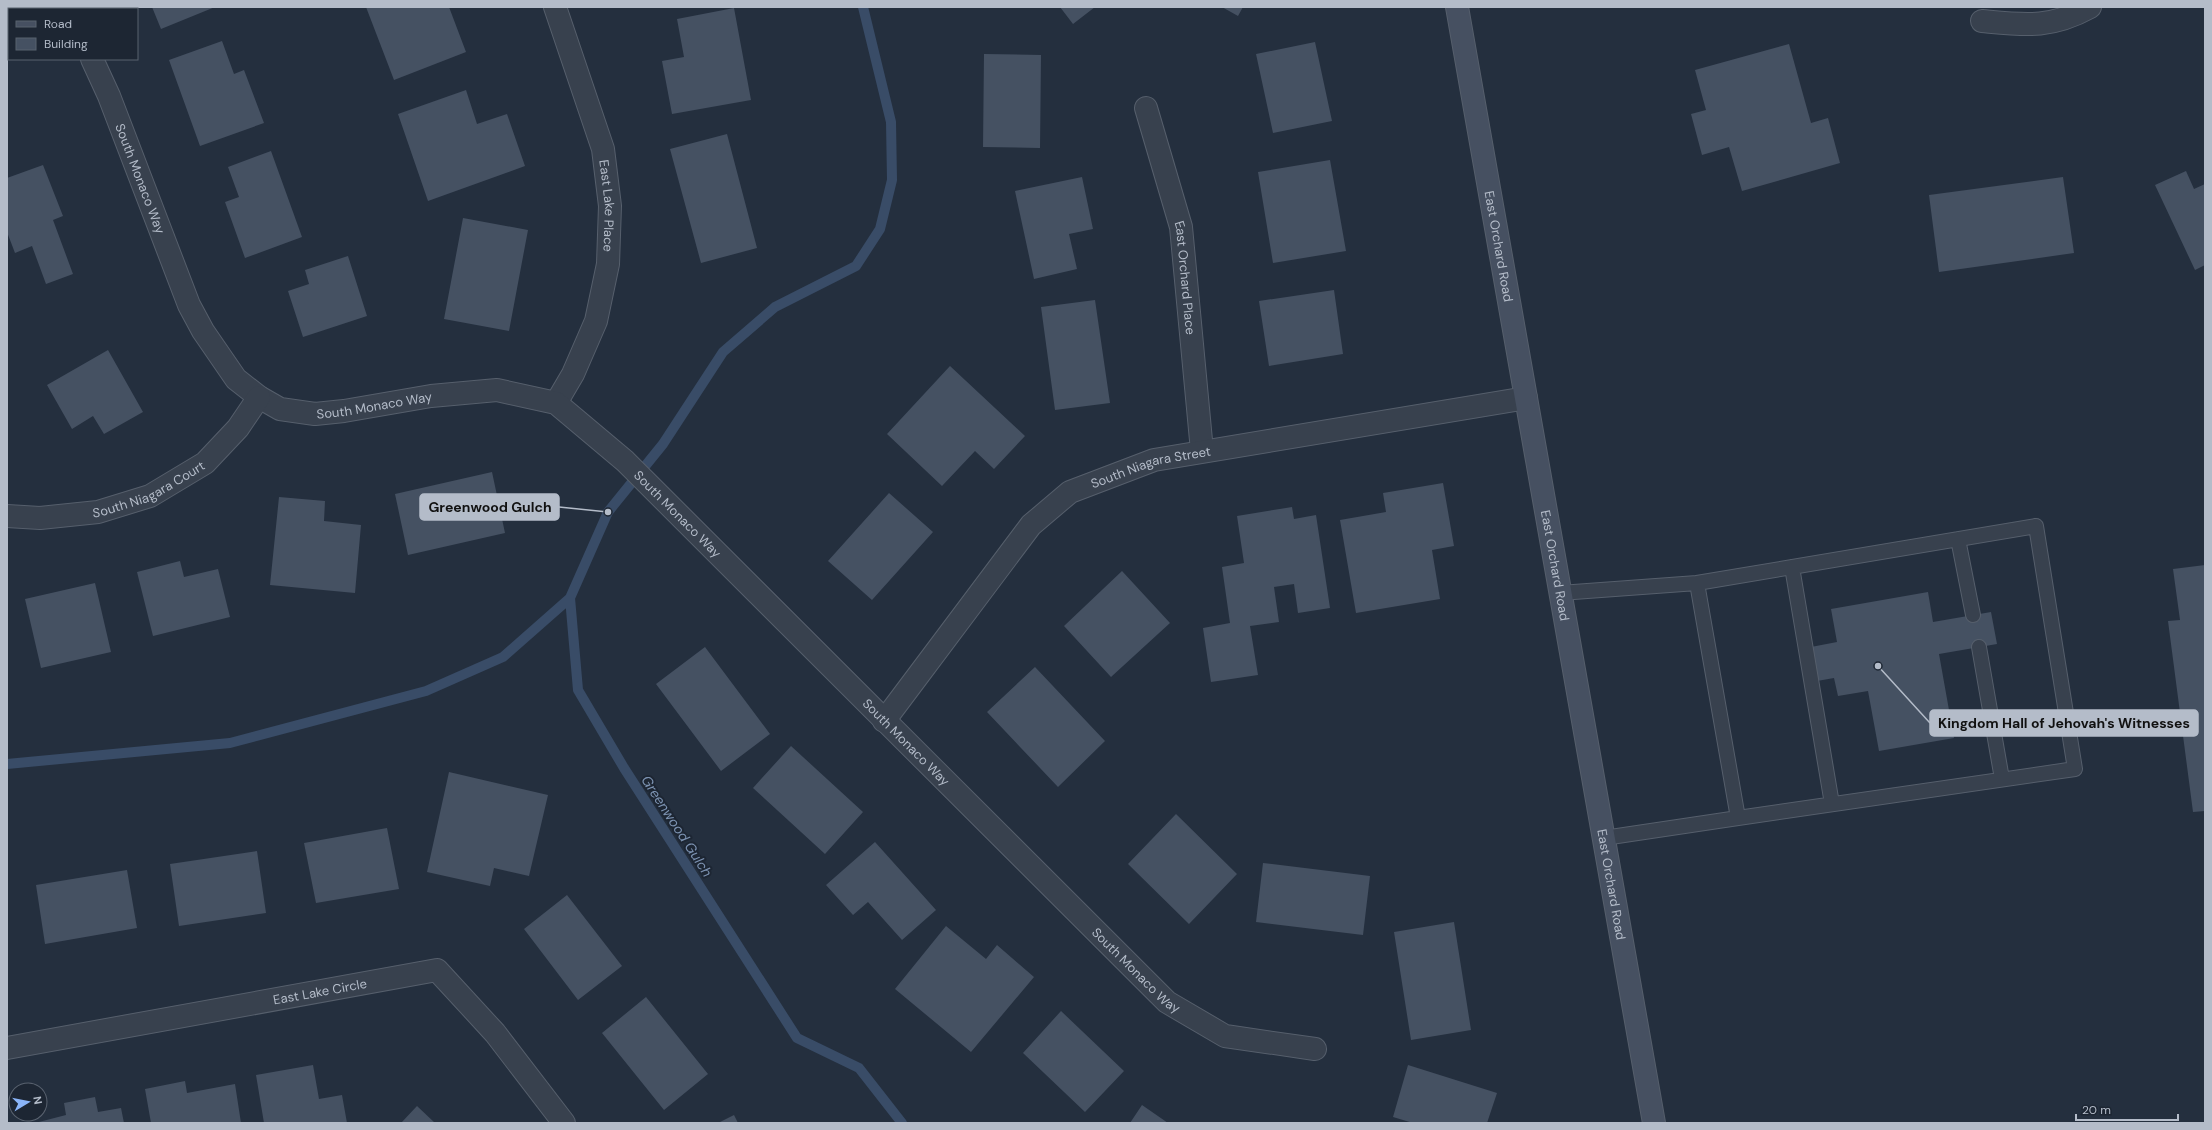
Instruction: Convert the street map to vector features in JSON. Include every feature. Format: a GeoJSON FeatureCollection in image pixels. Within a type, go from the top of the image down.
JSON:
{"type":"FeatureCollection","features":[{"type":"Feature","properties":{"kind":"main road","name":"East Orchard Road"},"geometry":{"type":"LineString","coordinates":[[1457,7],[1654,1123]]}},
{"type":"Feature","properties":{"kind":"street","name":"East Lake Place"},"geometry":{"type":"LineString","coordinates":[[555,7],[603,149],[610,206],[608,264],[596,321],[573,374],[556,403]]}},
{"type":"Feature","properties":{"kind":"street"},"geometry":{"type":"LineString","coordinates":[[1982,21],[2029,25],[2046,24],[2068,17],[2090,7]]}},
{"type":"Feature","properties":{"kind":"street","name":"South Monaco Way"},"geometry":{"type":"LineString","coordinates":[[92,60],[109,96],[189,305],[203,331],[236,379],[258,397],[280,409],[315,414],[344,411],[431,396],[497,390],[556,403],[625,461],[1167,1002],[1225,1036],[1314,1049]]}},
{"type":"Feature","properties":{"kind":"street","name":"East Orchard Place"},"geometry":{"type":"LineString","coordinates":[[1146,108],[1181,227],[1202,451]]}},
{"type":"Feature","properties":{"kind":"street","name":"South Niagara Court"},"geometry":{"type":"LineString","coordinates":[[7,516],[40,518],[98,512],[150,496],[205,463],[238,428],[258,397]]}},
{"type":"Feature","properties":{"kind":"street","name":"South Niagara Street"},"geometry":{"type":"LineString","coordinates":[[884,721],[1031,525],[1070,492],[1154,460],[1526,398]]}},
{"type":"Feature","properties":{"kind":"street","name":"East Lake Circle"},"geometry":{"type":"LineString","coordinates":[[7,1048],[437,970],[496,1033],[564,1123]]}},
{"type":"Feature","properties":{"kind":"lane"},"geometry":{"type":"LineString","coordinates":[[1560,592],[1697,583],[2036,526],[2075,769],[1604,838]]}},
{"type":"Feature","properties":{"kind":"lane"},"geometry":{"type":"LineString","coordinates":[[1958,539],[1973,616]]}},
{"type":"Feature","properties":{"kind":"lane"},"geometry":{"type":"LineString","coordinates":[[1792,567],[1832,804]]}},
{"type":"Feature","properties":{"kind":"lane"},"geometry":{"type":"LineString","coordinates":[[1697,583],[1738,818]]}},
{"type":"Feature","properties":{"kind":"lane"},"geometry":{"type":"LineString","coordinates":[[1979,647],[2002,779]]}},
{"type":"Feature","properties":{"kind":"building"},"geometry":{"type":"Polygon","coordinates":[[[152,7],[215,7],[161,29],[152,7]]]}},
{"type":"Feature","properties":{"kind":"building"},"geometry":{"type":"Polygon","coordinates":[[[366,7],[449,7],[466,52],[394,80],[366,7]]]}},
{"type":"Feature","properties":{"kind":"building"},"geometry":{"type":"Polygon","coordinates":[[[1060,7],[1095,7],[1073,24],[1060,7]]]}},
{"type":"Feature","properties":{"kind":"building"},"geometry":{"type":"Polygon","coordinates":[[[1222,7],[1243,7],[1238,16],[1222,7]]]}},
{"type":"Feature","properties":{"kind":"building"},"geometry":{"type":"Polygon","coordinates":[[[734,8],[751,100],[672,114],[662,61],[684,57],[677,19],[734,8]]]}},
{"type":"Feature","properties":{"kind":"building"},"geometry":{"type":"Polygon","coordinates":[[[222,41],[234,74],[244,70],[264,123],[200,146],[169,60],[222,41]]]}},
{"type":"Feature","properties":{"kind":"building"},"geometry":{"type":"Polygon","coordinates":[[[1315,42],[1332,121],[1273,133],[1256,54],[1315,42]]]}},
{"type":"Feature","properties":{"kind":"building"},"geometry":{"type":"Polygon","coordinates":[[[1789,44],[1811,123],[1828,118],[1840,163],[1742,191],[1729,147],[1702,155],[1691,114],[1706,110],[1695,70],[1789,44]]]}},
{"type":"Feature","properties":{"kind":"building"},"geometry":{"type":"Polygon","coordinates":[[[984,54],[1041,55],[1040,148],[983,147],[984,54]]]}},
{"type":"Feature","properties":{"kind":"building"},"geometry":{"type":"Polygon","coordinates":[[[466,90],[477,124],[507,114],[525,166],[428,201],[398,114],[466,90]]]}},
{"type":"Feature","properties":{"kind":"building"},"geometry":{"type":"Polygon","coordinates":[[[727,134],[757,248],[701,263],[670,149],[727,134]]]}},
{"type":"Feature","properties":{"kind":"building"},"geometry":{"type":"Polygon","coordinates":[[[271,151],[302,237],[245,258],[225,202],[239,197],[228,167],[271,151]]]}},
{"type":"Feature","properties":{"kind":"building"},"geometry":{"type":"Polygon","coordinates":[[[1330,160],[1346,251],[1273,263],[1258,172],[1330,160]]]}},
{"type":"Feature","properties":{"kind":"building"},"geometry":{"type":"Polygon","coordinates":[[[43,165],[63,216],[53,220],[73,274],[46,284],[32,246],[15,253],[7,232],[7,178],[43,165]]]}},
{"type":"Feature","properties":{"kind":"building"},"geometry":{"type":"Polygon","coordinates":[[[2186,171],[2194,189],[2205,184],[2205,265],[2195,270],[2155,185],[2186,171]]]}},
{"type":"Feature","properties":{"kind":"building"},"geometry":{"type":"Polygon","coordinates":[[[1082,177],[1093,229],[1069,234],[1077,269],[1034,279],[1015,191],[1082,177]]]}},
{"type":"Feature","properties":{"kind":"building"},"geometry":{"type":"Polygon","coordinates":[[[2063,177],[2074,253],[1939,272],[1929,195],[2063,177]]]}},
{"type":"Feature","properties":{"kind":"building"},"geometry":{"type":"Polygon","coordinates":[[[463,218],[528,230],[509,331],[444,319],[463,218]]]}},
{"type":"Feature","properties":{"kind":"building"},"geometry":{"type":"Polygon","coordinates":[[[348,256],[367,316],[303,337],[288,291],[309,284],[305,270],[348,256]]]}},
{"type":"Feature","properties":{"kind":"building"},"geometry":{"type":"Polygon","coordinates":[[[1334,290],[1343,354],[1269,366],[1259,301],[1334,290]]]}},
{"type":"Feature","properties":{"kind":"building"},"geometry":{"type":"Polygon","coordinates":[[[1095,300],[1110,403],[1055,410],[1041,307],[1095,300]]]}},
{"type":"Feature","properties":{"kind":"building"},"geometry":{"type":"Polygon","coordinates":[[[108,350],[143,412],[104,434],[93,416],[72,429],[47,385],[108,350]]]}},
{"type":"Feature","properties":{"kind":"building"},"geometry":{"type":"Polygon","coordinates":[[[950,366],[1025,436],[994,469],[975,451],[942,486],[887,434],[950,366]]]}},
{"type":"Feature","properties":{"kind":"building"},"geometry":{"type":"Polygon","coordinates":[[[492,472],[505,533],[408,555],[395,494],[492,472]]]}},
{"type":"Feature","properties":{"kind":"building"},"geometry":{"type":"Polygon","coordinates":[[[1443,483],[1454,546],[1432,550],[1440,599],[1356,613],[1340,520],[1386,512],[1383,493],[1443,483]]]}},
{"type":"Feature","properties":{"kind":"building"},"geometry":{"type":"Polygon","coordinates":[[[889,493],[933,532],[872,600],[828,561],[889,493]]]}},
{"type":"Feature","properties":{"kind":"building"},"geometry":{"type":"Polygon","coordinates":[[[279,497],[325,501],[324,521],[361,525],[355,593],[270,585],[279,497]]]}},
{"type":"Feature","properties":{"kind":"building"},"geometry":{"type":"Polygon","coordinates":[[[1292,507],[1294,519],[1316,515],[1330,608],[1298,613],[1294,584],[1274,587],[1279,622],[1250,626],[1258,675],[1211,682],[1203,628],[1230,623],[1222,567],[1244,563],[1237,516],[1292,507]]]}},
{"type":"Feature","properties":{"kind":"building"},"geometry":{"type":"Polygon","coordinates":[[[180,561],[184,577],[218,569],[230,617],[153,636],[137,572],[180,561]]]}},
{"type":"Feature","properties":{"kind":"building"},"geometry":{"type":"Polygon","coordinates":[[[2205,565],[2205,811],[2193,812],[2168,621],[2180,620],[2173,569],[2205,565]]]}},
{"type":"Feature","properties":{"kind":"building"},"geometry":{"type":"Polygon","coordinates":[[[1122,571],[1170,623],[1111,677],[1064,626],[1122,571]]]}},
{"type":"Feature","properties":{"kind":"building"},"geometry":{"type":"Polygon","coordinates":[[[95,583],[111,652],[41,668],[25,599],[95,583]]]}},
{"type":"Feature","properties":{"kind":"building"},"geometry":{"type":"Polygon","coordinates":[[[1928,592],[1933,622],[1991,612],[1997,644],[1939,654],[1954,738],[1879,751],[1868,691],[1838,696],[1834,678],[1817,681],[1811,647],[1837,642],[1831,609],[1928,592]]]}},
{"type":"Feature","properties":{"kind":"building"},"geometry":{"type":"Polygon","coordinates":[[[705,647],[770,734],[721,771],[656,684],[705,647]]]}},
{"type":"Feature","properties":{"kind":"building"},"geometry":{"type":"Polygon","coordinates":[[[1035,667],[1105,741],[1058,787],[987,712],[1035,667]]]}},
{"type":"Feature","properties":{"kind":"building"},"geometry":{"type":"Polygon","coordinates":[[[791,746],[863,812],[825,854],[753,788],[791,746]]]}},
{"type":"Feature","properties":{"kind":"building"},"geometry":{"type":"Polygon","coordinates":[[[449,772],[548,795],[529,876],[494,868],[490,886],[427,872],[449,772]]]}},
{"type":"Feature","properties":{"kind":"building"},"geometry":{"type":"Polygon","coordinates":[[[1176,814],[1237,874],[1189,924],[1128,864],[1176,814]]]}},
{"type":"Feature","properties":{"kind":"building"},"geometry":{"type":"Polygon","coordinates":[[[387,828],[399,889],[316,903],[304,843],[387,828]]]}},
{"type":"Feature","properties":{"kind":"building"},"geometry":{"type":"Polygon","coordinates":[[[875,842],[936,910],[902,940],[868,902],[853,915],[826,885],[875,842]]]}},
{"type":"Feature","properties":{"kind":"building"},"geometry":{"type":"Polygon","coordinates":[[[257,851],[266,913],[179,926],[170,864],[257,851]]]}},
{"type":"Feature","properties":{"kind":"building"},"geometry":{"type":"Polygon","coordinates":[[[1263,863],[1370,876],[1363,935],[1256,922],[1263,863]]]}},
{"type":"Feature","properties":{"kind":"building"},"geometry":{"type":"Polygon","coordinates":[[[127,870],[137,928],[45,944],[36,885],[127,870]]]}},
{"type":"Feature","properties":{"kind":"building"},"geometry":{"type":"Polygon","coordinates":[[[567,895],[622,966],[578,1000],[524,929],[567,895]]]}},
{"type":"Feature","properties":{"kind":"building"},"geometry":{"type":"Polygon","coordinates":[[[1454,922],[1471,1030],[1411,1040],[1394,932],[1454,922]]]}},
{"type":"Feature","properties":{"kind":"building"},"geometry":{"type":"Polygon","coordinates":[[[946,926],[986,959],[997,945],[1034,977],[971,1052],[895,989],[946,926]]]}},
{"type":"Feature","properties":{"kind":"building"},"geometry":{"type":"Polygon","coordinates":[[[646,997],[708,1074],[664,1110],[602,1033],[646,997]]]}},
{"type":"Feature","properties":{"kind":"building"},"geometry":{"type":"Polygon","coordinates":[[[1061,1011],[1124,1071],[1085,1112],[1023,1053],[1061,1011]]]}},
{"type":"Feature","properties":{"kind":"building"},"geometry":{"type":"Polygon","coordinates":[[[313,1065],[319,1099],[342,1095],[347,1123],[264,1123],[256,1075],[313,1065]]]}},
{"type":"Feature","properties":{"kind":"building"},"geometry":{"type":"Polygon","coordinates":[[[1408,1065],[1497,1093],[1487,1123],[1413,1123],[1393,1117],[1408,1065]]]}},
{"type":"Feature","properties":{"kind":"building"},"geometry":{"type":"Polygon","coordinates":[[[185,1081],[187,1093],[235,1084],[241,1123],[151,1123],[145,1089],[185,1081]]]}},
{"type":"Feature","properties":{"kind":"building"},"geometry":{"type":"Polygon","coordinates":[[[95,1097],[98,1112],[121,1108],[124,1123],[35,1123],[48,1122],[48,1120],[66,1115],[64,1103],[95,1097]]]}},
{"type":"Feature","properties":{"kind":"building"},"geometry":{"type":"Polygon","coordinates":[[[1142,1105],[1168,1123],[1130,1123],[1142,1105]]]}},
{"type":"Feature","properties":{"kind":"building"},"geometry":{"type":"Polygon","coordinates":[[[417,1106],[435,1123],[401,1123],[417,1106]]]}},
{"type":"Feature","properties":{"kind":"building"},"geometry":{"type":"Polygon","coordinates":[[[734,1115],[738,1123],[718,1123],[734,1115]]]}},
{"type":"Feature","properties":{"kind":"waterway","name":"Greenwood Gulch"},"geometry":{"type":"LineString","coordinates":[[863,7],[891,122],[892,180],[880,229],[856,266],[775,307],[723,352],[663,444],[608,512],[570,598],[578,690],[624,768],[797,1038],[859,1068],[902,1123]]}},
{"type":"Feature","properties":{"kind":"waterway"},"geometry":{"type":"LineString","coordinates":[[7,764],[230,743],[426,691],[503,657],[570,598]]}},
{"type":"Feature","properties":{"kind":"place","name":"Greenwood Gulch"},"geometry":{"type":"Point","coordinates":[608,512]}},
{"type":"Feature","properties":{"kind":"place","name":"Kingdom Hall of Jehovah's Witnesses"},"geometry":{"type":"Point","coordinates":[1878,666]}}]}
